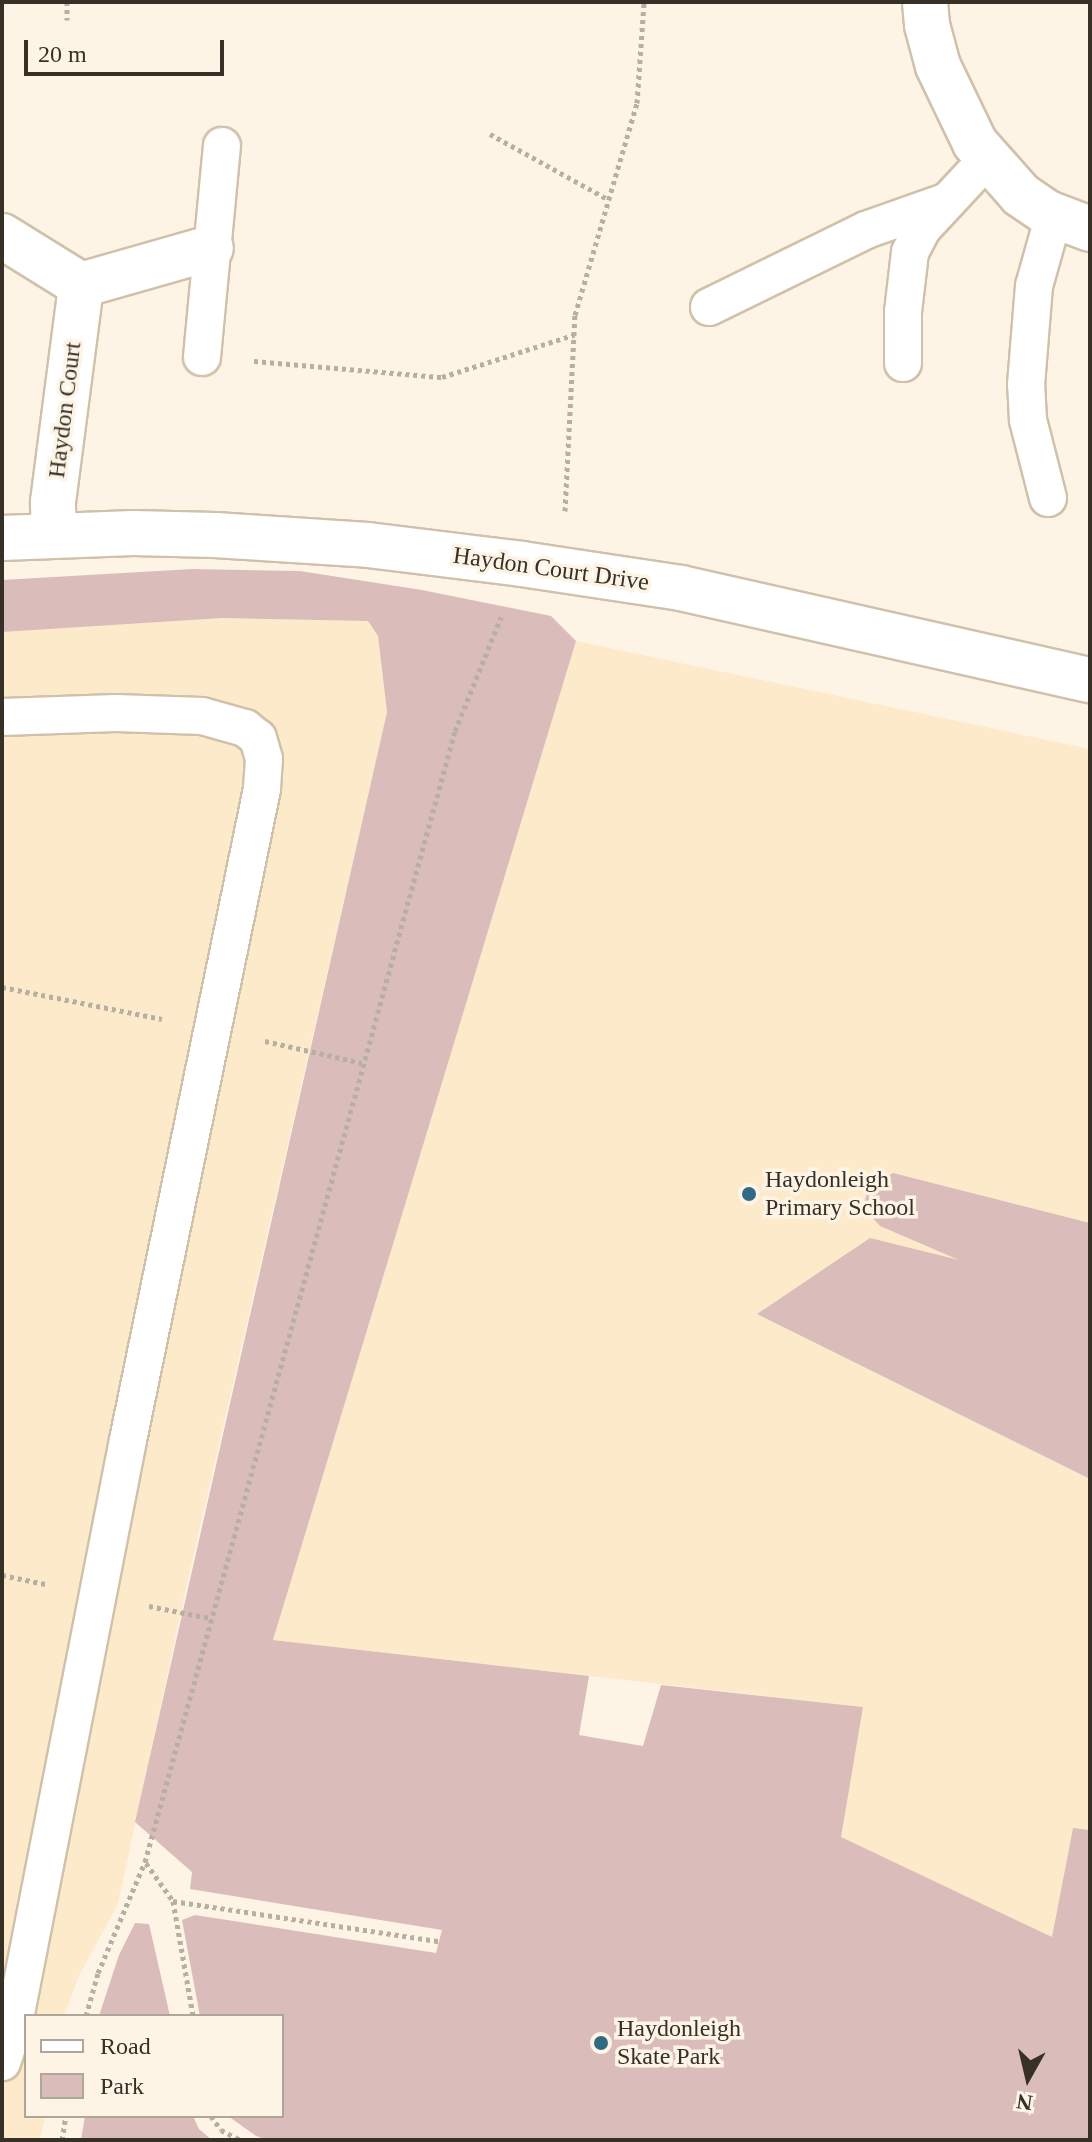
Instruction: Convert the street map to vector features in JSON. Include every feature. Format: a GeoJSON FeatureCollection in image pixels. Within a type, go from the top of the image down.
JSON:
{"type":"FeatureCollection","features":[{"type":"Feature","properties":{"kind":"street"},"geometry":{"type":"LineString","coordinates":[[925,2],[927,25],[938,66],[954,104],[987,159],[1021,195],[1072,222]]}},
{"type":"Feature","properties":{"kind":"street"},"geometry":{"type":"LineString","coordinates":[[2,236],[81,285],[211,248]]}},
{"type":"Feature","properties":{"kind":"street","name":"Haydon Court"},"geometry":{"type":"LineString","coordinates":[[54,535],[53,502],[81,285]]}},
{"type":"Feature","properties":{"kind":"street","name":"Haydon Court Drive"},"geometry":{"type":"LineString","coordinates":[[2,538],[146,533],[368,545],[542,567],[681,588],[1090,680]]}},
{"type":"Feature","properties":{"kind":"lane"},"geometry":{"type":"LineString","coordinates":[[202,357],[222,146]]}},
{"type":"Feature","properties":{"kind":"lane"},"geometry":{"type":"LineString","coordinates":[[903,363],[903,312],[910,252],[922,229],[987,159]]}},
{"type":"Feature","properties":{"kind":"lane"},"geometry":{"type":"LineString","coordinates":[[709,307],[866,230],[948,201]]}},
{"type":"Feature","properties":{"kind":"lane"},"geometry":{"type":"LineString","coordinates":[[1048,498],[1028,420],[1026,385],[1034,286],[1072,222]]}},
{"type":"Feature","properties":{"kind":"lane"},"geometry":{"type":"LineString","coordinates":[[2,717],[116,713],[202,716],[245,728],[258,738],[264,759],[262,789],[131,1424],[13,2029],[2,2062]]}},
{"type":"Feature","properties":{"kind":"path"},"geometry":{"type":"LineString","coordinates":[[67,2],[67,20]]}},
{"type":"Feature","properties":{"kind":"path"},"geometry":{"type":"LineString","coordinates":[[87,2014],[98,1973],[145,1862],[455,731],[542,567],[575,315],[637,103],[644,2]]}},
{"type":"Feature","properties":{"kind":"path"},"geometry":{"type":"LineString","coordinates":[[490,134],[609,200]]}},
{"type":"Feature","properties":{"kind":"path"},"geometry":{"type":"LineString","coordinates":[[202,357],[442,377],[574,335]]}},
{"type":"Feature","properties":{"kind":"path"},"geometry":{"type":"LineString","coordinates":[[145,1862],[173,1901],[193,2014]]}},
{"type":"Feature","properties":{"kind":"path"},"geometry":{"type":"LineString","coordinates":[[173,1901],[439,1941]]}},
{"type":"Feature","properties":{"kind":"path"},"geometry":{"type":"LineString","coordinates":[[62,2140],[66,2118]]}},
{"type":"Feature","properties":{"kind":"path"},"geometry":{"type":"LineString","coordinates":[[212,2118],[221,2130],[241,2140]]}},
{"type":"Feature","properties":{"kind":"shaded area"},"geometry":{"type":"Polygon","coordinates":[[[223,618],[368,621],[378,636],[387,712],[186,1588],[118,1904],[79,1976],[65,2014],[24,2014],[24,2118],[45,2118],[40,2140],[2,2140],[2,632],[223,618]]]}},
{"type":"Feature","properties":{"kind":"shaded area","name":"Haydonleigh Primary School"},"geometry":{"type":"Polygon","coordinates":[[[576,641],[1090,749],[1090,2140],[787,2140],[862,1707],[273,1640],[576,641]]]}},
{"type":"Feature","properties":{"kind":"green space"},"geometry":{"type":"Polygon","coordinates":[[[192,569],[300,571],[422,590],[551,616],[576,641],[273,1640],[589,1676],[579,1735],[643,1746],[661,1685],[863,1707],[841,1837],[1052,1937],[1073,1828],[1090,1830],[1090,2140],[268,2140],[256,2136],[231,2118],[284,2118],[284,2014],[200,2014],[182,1920],[195,1915],[436,1953],[442,1930],[190,1889],[192,1872],[135,1822],[387,712],[378,636],[368,621],[223,618],[2,632],[2,580],[192,569]]]}},
{"type":"Feature","properties":{"kind":"green space"},"geometry":{"type":"Polygon","coordinates":[[[893,1173],[1090,1223],[1090,1479],[757,1314],[870,1238],[959,1260],[880,1226],[863,1207],[869,1187],[893,1173]]]}},
{"type":"Feature","properties":{"kind":"green space"},"geometry":{"type":"Polygon","coordinates":[[[135,1923],[149,1924],[170,2014],[100,2014],[119,1955],[135,1923]]]}},
{"type":"Feature","properties":{"kind":"green space"},"geometry":{"type":"Polygon","coordinates":[[[85,2118],[194,2118],[199,2129],[212,2140],[81,2140],[85,2118]]]}},
{"type":"Feature","properties":{"kind":"place","name":"Haydonleigh Primary School"},"geometry":{"type":"Point","coordinates":[749,1194]}},
{"type":"Feature","properties":{"kind":"place","name":"Haydonleigh Skate Park"},"geometry":{"type":"Point","coordinates":[601,2043]}}]}
